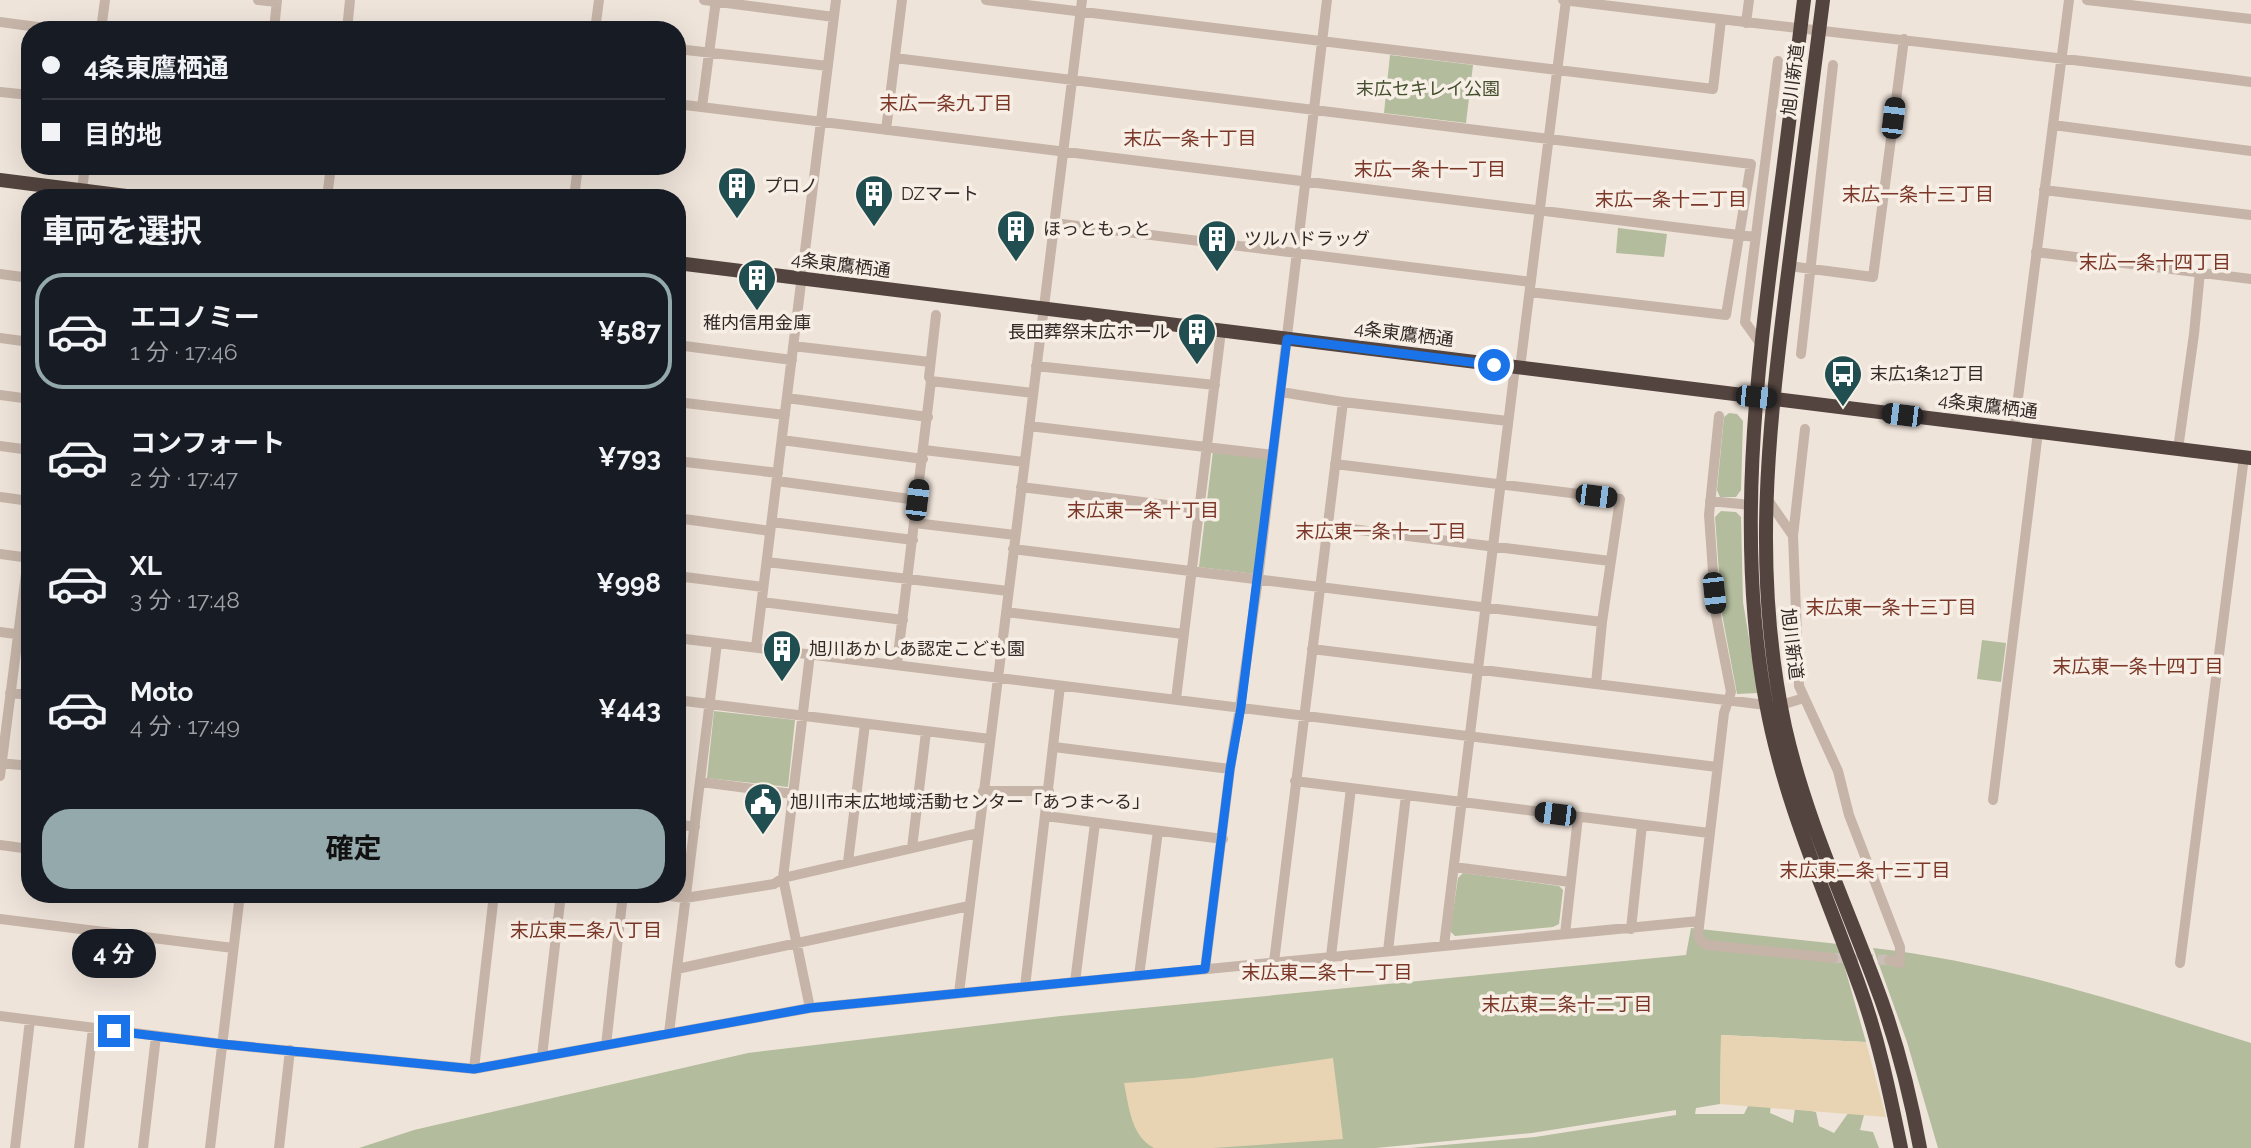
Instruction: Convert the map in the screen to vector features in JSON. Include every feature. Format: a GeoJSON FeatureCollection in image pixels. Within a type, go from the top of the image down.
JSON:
{"type":"FeatureCollection","features":[{"type":"Feature","properties":{"kind":"highway","name":"旭川新道"},"geometry":{"type":"LineString","coordinates":[[1804,0],[1760,343],[1751,505],[1752,589],[1789,797],[1864,1000],[1901,1148]]}},
{"type":"Feature","properties":{"kind":"highway","name":"旭川新道"},"geometry":{"type":"LineString","coordinates":[[1823,0],[1773,399],[1766,496],[1766,582],[1773,705],[1815,830],[1881,1000],[1920,1148]]}},
{"type":"Feature","properties":{"kind":"highway"},"geometry":{"type":"LineString","coordinates":[[0,180],[53,189]]}},
{"type":"Feature","properties":{"kind":"highway","name":"4条東鷹栖通"},"geometry":{"type":"LineString","coordinates":[[686,264],[2248,458]]}},
{"type":"Feature","properties":{"kind":"street"},"geometry":{"type":"LineString","coordinates":[[102,21],[105,0]]}},
{"type":"Feature","properties":{"kind":"street"},"geometry":{"type":"LineString","coordinates":[[258,0],[277,1],[275,21]]}},
{"type":"Feature","properties":{"kind":"street"},"geometry":{"type":"LineString","coordinates":[[348,21],[351,0]]}},
{"type":"Feature","properties":{"kind":"street"},"geometry":{"type":"LineString","coordinates":[[596,21],[599,0]]}},
{"type":"Feature","properties":{"kind":"street"},"geometry":{"type":"LineString","coordinates":[[702,107],[712,0],[834,17]]}},
{"type":"Feature","properties":{"kind":"street"},"geometry":{"type":"LineString","coordinates":[[756,647],[836,0]]}},
{"type":"Feature","properties":{"kind":"street"},"geometry":{"type":"LineString","coordinates":[[886,130],[902,0]]}},
{"type":"Feature","properties":{"kind":"street"},"geometry":{"type":"LineString","coordinates":[[986,0],[1713,89],[1721,20]]}},
{"type":"Feature","properties":{"kind":"street"},"geometry":{"type":"LineString","coordinates":[[959,993],[1082,0]]}},
{"type":"Feature","properties":{"kind":"street"},"geometry":{"type":"LineString","coordinates":[[1205,969],[1230,769],[1258,579],[1327,0]]}},
{"type":"Feature","properties":{"kind":"street"},"geometry":{"type":"LineString","coordinates":[[1444,946],[1492,545],[1508,421],[1530,287],[1565,0],[2251,82]]}},
{"type":"Feature","properties":{"kind":"street"},"geometry":{"type":"LineString","coordinates":[[1746,23],[1749,0]]}},
{"type":"Feature","properties":{"kind":"street"},"geometry":{"type":"LineString","coordinates":[[2014,429],[2069,0]]}},
{"type":"Feature","properties":{"kind":"street"},"geometry":{"type":"LineString","coordinates":[[2087,0],[2251,19]]}},
{"type":"Feature","properties":{"kind":"street"},"geometry":{"type":"LineString","coordinates":[[0,22],[21,25]]}},
{"type":"Feature","properties":{"kind":"street"},"geometry":{"type":"LineString","coordinates":[[1789,266],[1873,277],[1903,39]]}},
{"type":"Feature","properties":{"kind":"street"},"geometry":{"type":"LineString","coordinates":[[686,50],[828,66]]}},
{"type":"Feature","properties":{"kind":"street"},"geometry":{"type":"LineString","coordinates":[[895,58],[1751,164],[1726,315],[1295,253],[1054,223]]}},
{"type":"Feature","properties":{"kind":"street"},"geometry":{"type":"LineString","coordinates":[[1760,343],[1745,322],[1779,61]]}},
{"type":"Feature","properties":{"kind":"street"},"geometry":{"type":"LineString","coordinates":[[1801,354],[1833,65]]}},
{"type":"Feature","properties":{"kind":"street"},"geometry":{"type":"LineString","coordinates":[[1812,88],[1830,91]]}},
{"type":"Feature","properties":{"kind":"street"},"geometry":{"type":"LineString","coordinates":[[0,92],[21,95]]}},
{"type":"Feature","properties":{"kind":"street"},"geometry":{"type":"LineString","coordinates":[[686,105],[1755,237]]}},
{"type":"Feature","properties":{"kind":"street"},"geometry":{"type":"LineString","coordinates":[[2053,125],[2251,151]]}},
{"type":"Feature","properties":{"kind":"street"},"geometry":{"type":"LineString","coordinates":[[2044,190],[2251,215]]}},
{"type":"Feature","properties":{"kind":"street"},"geometry":{"type":"LineString","coordinates":[[2036,252],[2251,279]]}},
{"type":"Feature","properties":{"kind":"street"},"geometry":{"type":"LineString","coordinates":[[2178,449],[2200,272]]}},
{"type":"Feature","properties":{"kind":"street"},"geometry":{"type":"LineString","coordinates":[[0,274],[21,277]]}},
{"type":"Feature","properties":{"kind":"street"},"geometry":{"type":"LineString","coordinates":[[897,664],[924,455],[936,315]]}},
{"type":"Feature","properties":{"kind":"street"},"geometry":{"type":"LineString","coordinates":[[1176,699],[1221,331]]}},
{"type":"Feature","properties":{"kind":"street"},"geometry":{"type":"LineString","coordinates":[[0,338],[21,341]]}},
{"type":"Feature","properties":{"kind":"street"},"geometry":{"type":"LineString","coordinates":[[686,346],[792,360]]}},
{"type":"Feature","properties":{"kind":"street"},"geometry":{"type":"LineString","coordinates":[[793,346],[930,362]]}},
{"type":"Feature","properties":{"kind":"street"},"geometry":{"type":"LineString","coordinates":[[1036,366],[1215,384]]}},
{"type":"Feature","properties":{"kind":"street"},"geometry":{"type":"LineString","coordinates":[[931,381],[1033,393]]}},
{"type":"Feature","properties":{"kind":"street"},"geometry":{"type":"LineString","coordinates":[[1281,392],[1508,421]]}},
{"type":"Feature","properties":{"kind":"street"},"geometry":{"type":"LineString","coordinates":[[0,395],[21,398]]}},
{"type":"Feature","properties":{"kind":"street"},"geometry":{"type":"LineString","coordinates":[[787,398],[928,417]]}},
{"type":"Feature","properties":{"kind":"street"},"geometry":{"type":"LineString","coordinates":[[1274,962],[1343,402]]}},
{"type":"Feature","properties":{"kind":"street"},"geometry":{"type":"LineString","coordinates":[[686,403],[785,415]]}},
{"type":"Feature","properties":{"kind":"street"},"geometry":{"type":"LineString","coordinates":[[1719,416],[1710,501],[1711,572],[1716,615],[1731,692],[1717,767],[1698,935],[1701,942],[1707,945],[1833,958]]}},
{"type":"Feature","properties":{"kind":"street"},"geometry":{"type":"LineString","coordinates":[[1029,426],[1273,455]]}},
{"type":"Feature","properties":{"kind":"street"},"geometry":{"type":"LineString","coordinates":[[1805,429],[1793,536],[1799,686],[1838,771],[1849,815],[1900,947],[1900,963],[1889,960]]}},
{"type":"Feature","properties":{"kind":"street"},"geometry":{"type":"LineString","coordinates":[[1993,800],[2038,432]]}},
{"type":"Feature","properties":{"kind":"street"},"geometry":{"type":"LineString","coordinates":[[782,440],[1024,463]]}},
{"type":"Feature","properties":{"kind":"street"},"geometry":{"type":"LineString","coordinates":[[0,446],[21,449]]}},
{"type":"Feature","properties":{"kind":"street"},"geometry":{"type":"LineString","coordinates":[[2180,963],[2248,458]]}},
{"type":"Feature","properties":{"kind":"street"},"geometry":{"type":"LineString","coordinates":[[686,462],[917,500]]}},
{"type":"Feature","properties":{"kind":"street"},"geometry":{"type":"LineString","coordinates":[[1335,464],[1620,499],[1596,684]]}},
{"type":"Feature","properties":{"kind":"street"},"geometry":{"type":"LineString","coordinates":[[1021,487],[1199,509]]}},
{"type":"Feature","properties":{"kind":"street"},"geometry":{"type":"LineString","coordinates":[[1766,496],[1793,536]]}},
{"type":"Feature","properties":{"kind":"street"},"geometry":{"type":"LineString","coordinates":[[0,497],[21,500]]}},
{"type":"Feature","properties":{"kind":"street"},"geometry":{"type":"LineString","coordinates":[[1710,501],[1751,505]]}},
{"type":"Feature","properties":{"kind":"street"},"geometry":{"type":"LineString","coordinates":[[686,519],[912,540]]}},
{"type":"Feature","properties":{"kind":"street"},"geometry":{"type":"LineString","coordinates":[[915,523],[1015,535]]}},
{"type":"Feature","properties":{"kind":"street"},"geometry":{"type":"LineString","coordinates":[[1327,526],[1610,561]]}},
{"type":"Feature","properties":{"kind":"street"},"geometry":{"type":"LineString","coordinates":[[1013,549],[1602,622]]}},
{"type":"Feature","properties":{"kind":"street"},"geometry":{"type":"LineString","coordinates":[[0,554],[21,557]]}},
{"type":"Feature","properties":{"kind":"street"},"geometry":{"type":"LineString","coordinates":[[766,562],[1008,591]]}},
{"type":"Feature","properties":{"kind":"street"},"geometry":{"type":"LineString","coordinates":[[686,577],[764,587]]}},
{"type":"Feature","properties":{"kind":"street"},"geometry":{"type":"LineString","coordinates":[[762,602],[903,620]]}},
{"type":"Feature","properties":{"kind":"street"},"geometry":{"type":"LineString","coordinates":[[0,776],[7,698],[21,609]]}},
{"type":"Feature","properties":{"kind":"street"},"geometry":{"type":"LineString","coordinates":[[1006,612],[1183,634]]}},
{"type":"Feature","properties":{"kind":"street"},"geometry":{"type":"LineString","coordinates":[[0,632],[21,635]]}},
{"type":"Feature","properties":{"kind":"street"},"geometry":{"type":"LineString","coordinates":[[686,639],[1717,767]]}},
{"type":"Feature","properties":{"kind":"street"},"geometry":{"type":"LineString","coordinates":[[686,891],[717,643]]}},
{"type":"Feature","properties":{"kind":"street"},"geometry":{"type":"LineString","coordinates":[[1312,649],[1728,701],[1773,705],[1804,698]]}},
{"type":"Feature","properties":{"kind":"street"},"geometry":{"type":"LineString","coordinates":[[810,654],[783,878],[810,1008]]}},
{"type":"Feature","properties":{"kind":"street"},"geometry":{"type":"LineString","coordinates":[[1025,987],[1060,685]]}},
{"type":"Feature","properties":{"kind":"street"},"geometry":{"type":"LineString","coordinates":[[686,701],[990,739]]}},
{"type":"Feature","properties":{"kind":"street"},"geometry":{"type":"LineString","coordinates":[[848,862],[864,724]]}},
{"type":"Feature","properties":{"kind":"street"},"geometry":{"type":"LineString","coordinates":[[912,848],[926,732]]}},
{"type":"Feature","properties":{"kind":"street"},"geometry":{"type":"LineString","coordinates":[[1054,747],[1230,769]]}},
{"type":"Feature","properties":{"kind":"street"},"geometry":{"type":"LineString","coordinates":[[1,763],[21,765]]}},
{"type":"Feature","properties":{"kind":"street"},"geometry":{"type":"LineString","coordinates":[[1295,781],[1709,833]]}},
{"type":"Feature","properties":{"kind":"street"},"geometry":{"type":"LineString","coordinates":[[701,782],[793,794]]}},
{"type":"Feature","properties":{"kind":"street"},"geometry":{"type":"LineString","coordinates":[[1331,956],[1351,788]]}},
{"type":"Feature","properties":{"kind":"street"},"geometry":{"type":"LineString","coordinates":[[984,791],[1049,791]]}},
{"type":"Feature","properties":{"kind":"street"},"geometry":{"type":"LineString","coordinates":[[1388,951],[1406,795]]}},
{"type":"Feature","properties":{"kind":"street"},"geometry":{"type":"LineString","coordinates":[[1046,817],[1223,839]]}},
{"type":"Feature","properties":{"kind":"street"},"geometry":{"type":"LineString","coordinates":[[1565,934],[1578,817]]}},
{"type":"Feature","properties":{"kind":"street"},"geometry":{"type":"LineString","coordinates":[[1075,982],[1095,823]]}},
{"type":"Feature","properties":{"kind":"street"},"geometry":{"type":"LineString","coordinates":[[1631,929],[1642,825]]}},
{"type":"Feature","properties":{"kind":"street"},"geometry":{"type":"LineString","coordinates":[[686,826],[695,827]]}},
{"type":"Feature","properties":{"kind":"street"},"geometry":{"type":"LineString","coordinates":[[1139,976],[1158,831]]}},
{"type":"Feature","properties":{"kind":"street"},"geometry":{"type":"LineString","coordinates":[[686,898],[774,884],[783,878],[978,833]]}},
{"type":"Feature","properties":{"kind":"street"},"geometry":{"type":"LineString","coordinates":[[0,845],[21,848]]}},
{"type":"Feature","properties":{"kind":"street"},"geometry":{"type":"LineString","coordinates":[[1454,867],[1570,882]]}},
{"type":"Feature","properties":{"kind":"street"},"geometry":{"type":"LineString","coordinates":[[209,1148],[239,903]]}},
{"type":"Feature","properties":{"kind":"street"},"geometry":{"type":"LineString","coordinates":[[474,1069],[493,903]]}},
{"type":"Feature","properties":{"kind":"street"},"geometry":{"type":"LineString","coordinates":[[541,1056],[560,903]]}},
{"type":"Feature","properties":{"kind":"street"},"geometry":{"type":"LineString","coordinates":[[606,1045],[622,903]]}},
{"type":"Feature","properties":{"kind":"street"},"geometry":{"type":"LineString","coordinates":[[669,1033],[684,903]]}},
{"type":"Feature","properties":{"kind":"street"},"geometry":{"type":"LineString","coordinates":[[677,970],[969,906]]}},
{"type":"Feature","properties":{"kind":"street"},"geometry":{"type":"LineString","coordinates":[[0,919],[233,948]]}},
{"type":"Feature","properties":{"kind":"street"},"geometry":{"type":"LineString","coordinates":[[0,1016],[222,1044],[474,1069],[810,1008],[1699,921]]}},
{"type":"Feature","properties":{"kind":"street"},"geometry":{"type":"LineString","coordinates":[[15,1148],[30,1020]]}},
{"type":"Feature","properties":{"kind":"street"},"geometry":{"type":"LineString","coordinates":[[79,1148],[93,1028]]}},
{"type":"Feature","properties":{"kind":"street"},"geometry":{"type":"LineString","coordinates":[[144,1148],[156,1036]]}},
{"type":"Feature","properties":{"kind":"street"},"geometry":{"type":"LineString","coordinates":[[279,1148],[290,1050]]}},
{"type":"Feature","properties":{"kind":"green space","name":"末広セキレイ公園"},"geometry":{"type":"Polygon","coordinates":[[[1390,55],[1473,65],[1466,123],[1384,113],[1390,55]]]}},
{"type":"Feature","properties":{"kind":"green space"},"geometry":{"type":"Polygon","coordinates":[[[1618,228],[1667,234],[1664,257],[1616,253],[1618,228]]]}},
{"type":"Feature","properties":{"kind":"green space"},"geometry":{"type":"Polygon","coordinates":[[[1729,413],[1737,414],[1743,421],[1741,490],[1736,497],[1720,497],[1717,490],[1724,417],[1729,413]]]}},
{"type":"Feature","properties":{"kind":"green space"},"geometry":{"type":"Polygon","coordinates":[[[1213,451],[1268,458],[1255,574],[1199,567],[1213,451]]]}},
{"type":"Feature","properties":{"kind":"green space"},"geometry":{"type":"Polygon","coordinates":[[[1721,511],[1736,512],[1741,517],[1743,602],[1758,693],[1737,694],[1722,614],[1715,517],[1721,511]]]}},
{"type":"Feature","properties":{"kind":"green space"},"geometry":{"type":"Polygon","coordinates":[[[1982,640],[2006,643],[2001,682],[1977,679],[1982,640]]]}},
{"type":"Feature","properties":{"kind":"green space"},"geometry":{"type":"Polygon","coordinates":[[[714,711],[795,720],[788,787],[707,778],[714,711]]]}},
{"type":"Feature","properties":{"kind":"green space"},"geometry":{"type":"Polygon","coordinates":[[[1463,873],[1559,886],[1563,890],[1559,924],[1553,927],[1455,936],[1450,931],[1458,878],[1463,873]]]}},
{"type":"Feature","properties":{"kind":"green space"},"geometry":{"type":"Polygon","coordinates":[[[1691,928],[1838,944],[1866,1042],[1721,1035],[1720,1104],[1696,1108],[1695,1114],[1744,1114],[1750,1102],[1771,1103],[1770,1113],[1793,1123],[1795,1108],[1816,1112],[1819,1126],[1834,1133],[1849,1112],[1864,1115],[1860,1130],[1873,1132],[1879,1148],[1410,1148],[1535,1137],[1676,1115],[1676,1110],[1532,1133],[1376,1148],[359,1148],[414,1130],[748,1053],[1061,1016],[1686,955],[1691,928]]]}},
{"type":"Feature","properties":{"kind":"green space"},"geometry":{"type":"Polygon","coordinates":[[[1873,948],[2017,974],[2251,1043],[2251,1148],[1938,1148],[1907,1042],[1873,948]]]}},
{"type":"Feature","properties":{"kind":"sand"},"geometry":{"type":"Polygon","coordinates":[[[1721,1035],[1866,1042],[1886,1117],[1720,1104],[1721,1035]]]}},
{"type":"Feature","properties":{"kind":"sand"},"geometry":{"type":"Polygon","coordinates":[[[1333,1058],[1343,1139],[1213,1148],[1154,1148],[1146,1143],[1136,1128],[1124,1083],[1193,1078],[1333,1058]]]}},
{"type":"Feature","properties":{"kind":"tunnel"},"geometry":{"type":"LineString","coordinates":[[1833,958],[1889,960]]}},
{"type":"Feature","properties":{"kind":"place","name":"プロノ"},"geometry":{"type":"Point","coordinates":[737,220]}},
{"type":"Feature","properties":{"kind":"place","name":"DZマート"},"geometry":{"type":"Point","coordinates":[874,228]}},
{"type":"Feature","properties":{"kind":"place","name":"ほっともっと"},"geometry":{"type":"Point","coordinates":[1016,263]}},
{"type":"Feature","properties":{"kind":"place","name":"ツルハドラッグ"},"geometry":{"type":"Point","coordinates":[1217,273]}},
{"type":"Feature","properties":{"kind":"place","name":"稚内信用金庫"},"geometry":{"type":"Point","coordinates":[757,312]}},
{"type":"Feature","properties":{"kind":"place","name":"長田葬祭末広ホール"},"geometry":{"type":"Point","coordinates":[1197,366]}},
{"type":"Feature","properties":{"kind":"place","name":"末広1条12丁目"},"geometry":{"type":"Point","coordinates":[1843,408]}},
{"type":"Feature","properties":{"kind":"place","name":"旭川あかしあ認定こども園"},"geometry":{"type":"Point","coordinates":[782,683]}},
{"type":"Feature","properties":{"kind":"place","name":"旭川市末広地域活動センター「あつま〜る」"},"geometry":{"type":"Point","coordinates":[763,836]}},
{"type":"Feature","properties":{"kind":"district","name":"末広一条九丁目"},"geometry":{"type":"Point","coordinates":[946,103]}},
{"type":"Feature","properties":{"kind":"district","name":"末広一条十丁目"},"geometry":{"type":"Point","coordinates":[1190,138]}},
{"type":"Feature","properties":{"kind":"district","name":"末広一条十一丁目"},"geometry":{"type":"Point","coordinates":[1430,169]}},
{"type":"Feature","properties":{"kind":"district","name":"末広一条十三丁目"},"geometry":{"type":"Point","coordinates":[1918,194]}},
{"type":"Feature","properties":{"kind":"district","name":"末広一条十二丁目"},"geometry":{"type":"Point","coordinates":[1671,199]}},
{"type":"Feature","properties":{"kind":"district","name":"末広一条十四丁目"},"geometry":{"type":"Point","coordinates":[2155,262]}},
{"type":"Feature","properties":{"kind":"district","name":"末広東一条十丁目"},"geometry":{"type":"Point","coordinates":[1143,510]}},
{"type":"Feature","properties":{"kind":"district","name":"末広東一条十一丁目"},"geometry":{"type":"Point","coordinates":[1381,531]}},
{"type":"Feature","properties":{"kind":"district","name":"末広東一条十三丁目"},"geometry":{"type":"Point","coordinates":[1891,607]}},
{"type":"Feature","properties":{"kind":"district","name":"末広東一条十四丁目"},"geometry":{"type":"Point","coordinates":[2138,666]}},
{"type":"Feature","properties":{"kind":"district","name":"末広東二条十三丁目"},"geometry":{"type":"Point","coordinates":[1865,870]}},
{"type":"Feature","properties":{"kind":"district","name":"末広東二条八丁目"},"geometry":{"type":"Point","coordinates":[586,930]}},
{"type":"Feature","properties":{"kind":"district","name":"末広東二条十一丁目"},"geometry":{"type":"Point","coordinates":[1327,972]}},
{"type":"Feature","properties":{"kind":"district","name":"末広東二条十二丁目"},"geometry":{"type":"Point","coordinates":[1567,1004]}},
{"type":"Feature","properties":{"kind":"route"},"geometry":{"type":"LineString","coordinates":[[114,1031],[474,1069],[810,1008],[1205,969],[1230,769],[1258,579],[1287,339],[1494,365]]}}]}
